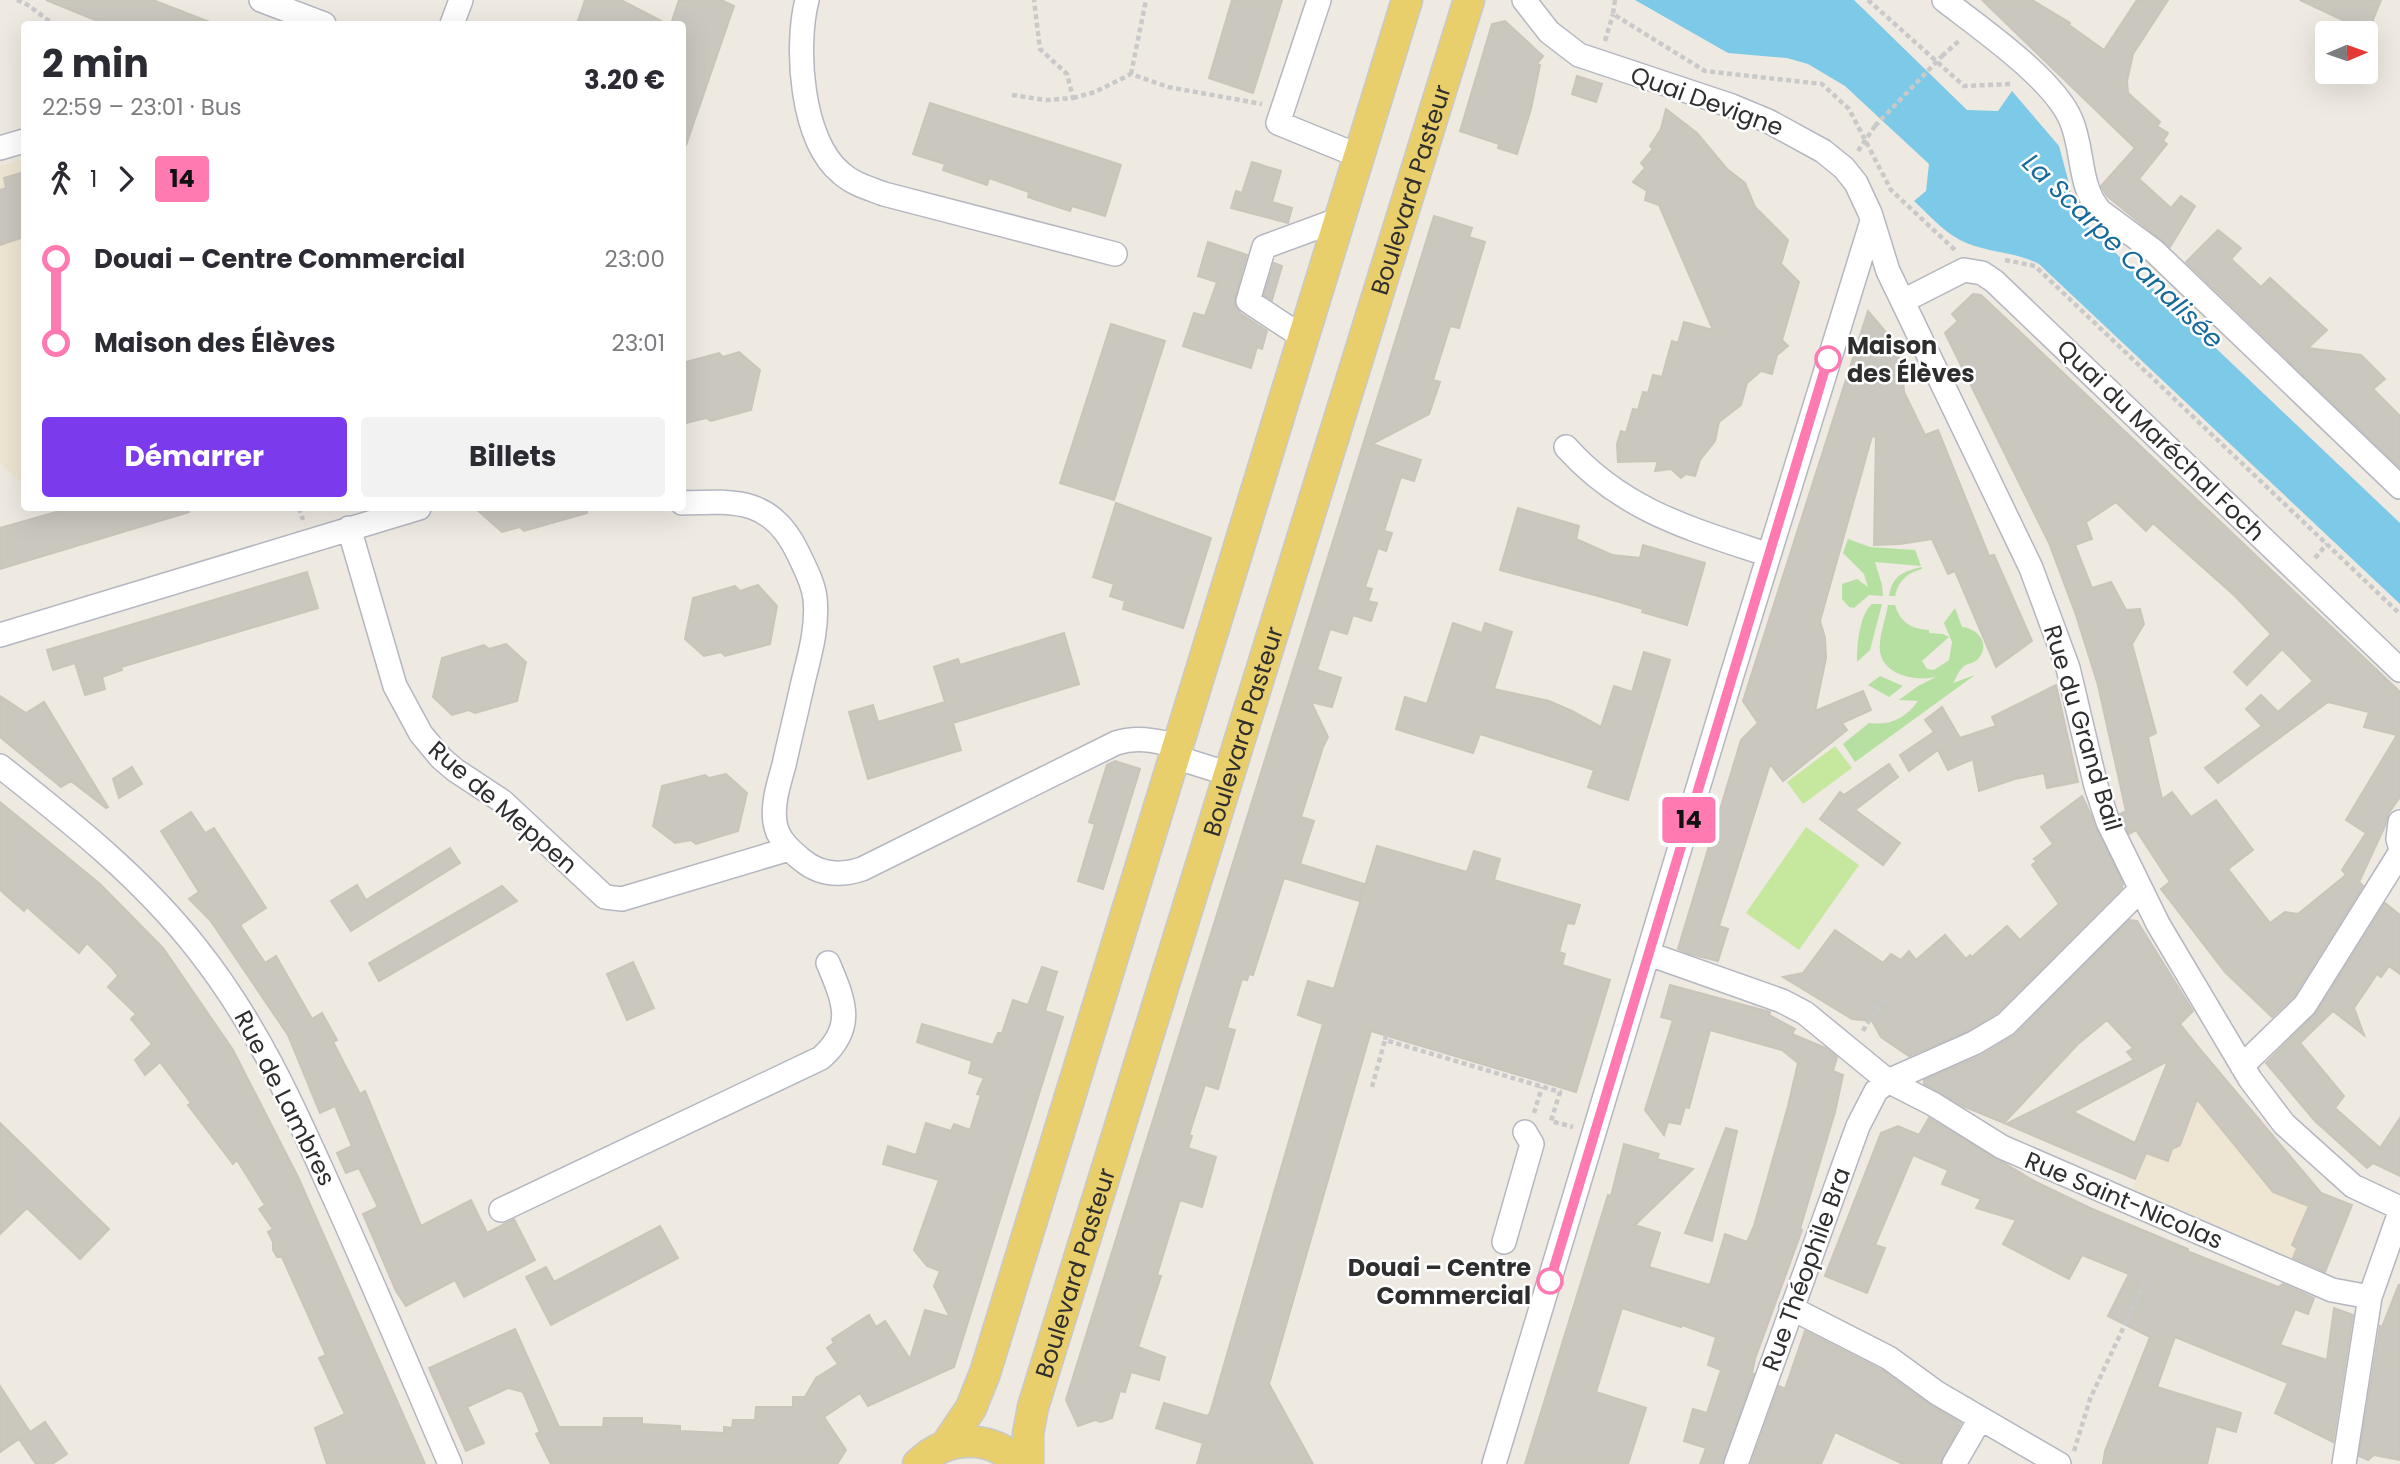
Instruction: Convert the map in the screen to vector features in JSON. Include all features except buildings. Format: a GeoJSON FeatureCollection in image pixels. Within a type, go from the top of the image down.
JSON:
{"type":"FeatureCollection","features":[{"type":"Feature","properties":{"kind":"main road"},"geometry":{"type":"LineString","coordinates":[[946,1445],[971,1408],[985,1373],[1407,0]]}},
{"type":"Feature","properties":{"kind":"main road","name":"Boulevard Pasteur"},"geometry":{"type":"LineString","coordinates":[[1028,1464],[1028,1434],[1033,1407],[1469,0]]}},
{"type":"Feature","properties":{"kind":"main road"},"geometry":{"type":"LineString","coordinates":[[918,1464],[927,1455],[946,1445],[966,1441],[987,1444],[1006,1452],[1020,1464]]}},
{"type":"Feature","properties":{"kind":"street"},"geometry":{"type":"LineString","coordinates":[[261,0],[316,21]]}},
{"type":"Feature","properties":{"kind":"street"},"geometry":{"type":"LineString","coordinates":[[453,21],[461,0]]}},
{"type":"Feature","properties":{"kind":"street"},"geometry":{"type":"LineString","coordinates":[[807,0],[800,39],[801,63],[812,122],[820,148],[839,172],[853,182],[884,194],[1115,254]]}},
{"type":"Feature","properties":{"kind":"street"},"geometry":{"type":"LineString","coordinates":[[1319,0],[1278,123],[1359,156]]}},
{"type":"Feature","properties":{"kind":"street","name":"Quai Devigne"},"geometry":{"type":"LineString","coordinates":[[1524,0],[1549,32],[1579,55],[1732,106],[1803,138],[1844,168],[1856,183],[1872,221]]}},
{"type":"Feature","properties":{"kind":"street"},"geometry":{"type":"LineString","coordinates":[[1945,0],[2014,55],[2065,108],[2076,135],[2087,189],[2100,211],[2154,251],[2400,487]]}},
{"type":"Feature","properties":{"kind":"street"},"geometry":{"type":"LineString","coordinates":[[0,148],[21,142]]}},
{"type":"Feature","properties":{"kind":"street"},"geometry":{"type":"LineString","coordinates":[[1304,338],[1248,301],[1264,247],[1339,219]]}},
{"type":"Feature","properties":{"kind":"street"},"geometry":{"type":"LineString","coordinates":[[1494,1464],[1872,221]]}},
{"type":"Feature","properties":{"kind":"street","name":"Rue du Grand Bail"},"geometry":{"type":"LineString","coordinates":[[1872,221],[1888,271],[2040,589],[2068,668],[2102,806],[2158,924],[2242,1066],[2284,1124],[2333,1170],[2366,1194],[2400,1210]]}},
{"type":"Feature","properties":{"kind":"street","name":"Quai du Maréchal Foch"},"geometry":{"type":"LineString","coordinates":[[1903,300],[1964,271],[1982,273],[1994,281],[2400,670]]}},
{"type":"Feature","properties":{"kind":"street"},"geometry":{"type":"LineString","coordinates":[[1566,447],[1594,476],[1638,505],[1700,532],[1769,555]]}},
{"type":"Feature","properties":{"kind":"street"},"geometry":{"type":"LineString","coordinates":[[686,503],[738,502],[765,511],[784,530],[796,548],[811,581],[816,609],[813,641],[774,813],[778,834],[789,849],[807,864],[830,873],[852,872],[1127,740],[1149,739],[1228,774]]}},
{"type":"Feature","properties":{"kind":"street"},"geometry":{"type":"LineString","coordinates":[[0,635],[408,511]]}},
{"type":"Feature","properties":{"kind":"street","name":"Rue de Meppen"},"geometry":{"type":"LineString","coordinates":[[349,528],[395,686],[421,734],[441,758],[502,801],[605,897],[622,900],[789,849]]}},
{"type":"Feature","properties":{"kind":"street","name":"Rue de Lambres"},"geometry":{"type":"LineString","coordinates":[[0,766],[71,821],[146,891],[198,949],[245,1014],[288,1094],[450,1464]]}},
{"type":"Feature","properties":{"kind":"street"},"geometry":{"type":"LineString","coordinates":[[2400,822],[2400,846]]}},
{"type":"Feature","properties":{"kind":"street"},"geometry":{"type":"LineString","coordinates":[[2242,1066],[2300,1011],[2311,997],[2400,853]]}},
{"type":"Feature","properties":{"kind":"street"},"geometry":{"type":"LineString","coordinates":[[1888,1081],[1974,1043],[2006,1024],[2140,890]]}},
{"type":"Feature","properties":{"kind":"street","name":"Rue Saint-Nicolas"},"geometry":{"type":"LineString","coordinates":[[1649,954],[1782,1001],[1817,1021],[1888,1081],[1933,1104],[2002,1147],[2332,1290],[2370,1297]]}},
{"type":"Feature","properties":{"kind":"street"},"geometry":{"type":"LineString","coordinates":[[501,1210],[821,1058],[834,1046],[842,1031],[845,1014],[840,991],[828,963]]}},
{"type":"Feature","properties":{"kind":"street","name":"Rue Théophile Bra"},"geometry":{"type":"LineString","coordinates":[[1736,1464],[1862,1114],[1876,1091],[1888,1081]]}},
{"type":"Feature","properties":{"kind":"street"},"geometry":{"type":"LineString","coordinates":[[1504,1242],[1528,1138]]}},
{"type":"Feature","properties":{"kind":"street"},"geometry":{"type":"LineString","coordinates":[[2344,1464],[2370,1297],[2400,1210]]}},
{"type":"Feature","properties":{"kind":"street"},"geometry":{"type":"LineString","coordinates":[[1791,1308],[1889,1358],[1937,1393],[2059,1464]]}},
{"type":"Feature","properties":{"kind":"street"},"geometry":{"type":"LineString","coordinates":[[1954,1464],[1980,1419]]}},
{"type":"Feature","properties":{"kind":"path"},"geometry":{"type":"LineString","coordinates":[[17,0],[49,21]]}},
{"type":"Feature","properties":{"kind":"path"},"geometry":{"type":"LineString","coordinates":[[1034,0],[1040,49],[1067,75],[1073,98]]}},
{"type":"Feature","properties":{"kind":"path"},"geometry":{"type":"LineString","coordinates":[[1132,74],[1146,0]]}},
{"type":"Feature","properties":{"kind":"path"},"geometry":{"type":"LineString","coordinates":[[1615,0],[1614,14],[1705,71],[1822,84],[1849,109],[1891,190],[1941,237],[1961,248]]}},
{"type":"Feature","properties":{"kind":"path"},"geometry":{"type":"LineString","coordinates":[[1865,142],[1875,125],[1955,45]]}},
{"type":"Feature","properties":{"kind":"path"},"geometry":{"type":"LineString","coordinates":[[1012,95],[1046,100],[1073,98],[1095,92],[1132,74],[1168,87],[1265,104],[1282,111]]}},
{"type":"Feature","properties":{"kind":"path"},"geometry":{"type":"LineString","coordinates":[[1995,258],[2035,266],[2400,614]]}},
{"type":"Feature","properties":{"kind":"path"},"geometry":{"type":"LineString","coordinates":[[1853,1051],[1870,1017],[1886,997]]}},
{"type":"Feature","properties":{"kind":"path"},"geometry":{"type":"LineString","coordinates":[[1372,1087],[1385,1038],[1560,1092],[1551,1121],[1579,1129],[1583,1116],[1598,1121]]}},
{"type":"Feature","properties":{"kind":"path"},"geometry":{"type":"LineString","coordinates":[[2070,1464],[2090,1399],[2147,1278]]}},
{"type":"Feature","properties":{"kind":"shaded area"},"geometry":{"type":"Polygon","coordinates":[[[21,160],[20,482],[0,463],[0,166],[21,160]]]}},
{"type":"Feature","properties":{"kind":"shaded area"},"geometry":{"type":"Polygon","coordinates":[[[2203,1053],[2320,1192],[2352,1205],[2326,1269],[2293,1258],[2133,1189],[2177,1074],[2203,1053]]]}},
{"type":"Feature","properties":{"kind":"green space"},"geometry":{"type":"Polygon","coordinates":[[[1848,539],[1870,547],[1915,550],[1921,566],[1875,562],[1883,596],[1869,595],[1854,608],[1849,607],[1842,599],[1842,584],[1857,579],[1868,587],[1864,574],[1843,553],[1848,539]]]}},
{"type":"Feature","properties":{"kind":"green space"},"geometry":{"type":"Polygon","coordinates":[[[1922,567],[1904,578],[1895,596],[1889,596],[1890,589],[1899,576],[1922,567]]]}},
{"type":"Feature","properties":{"kind":"green space"},"geometry":{"type":"Polygon","coordinates":[[[1872,604],[1882,604],[1870,650],[1857,662],[1858,640],[1864,615],[1872,604]]]}},
{"type":"Feature","properties":{"kind":"green space"},"geometry":{"type":"Polygon","coordinates":[[[1888,605],[1895,605],[1903,620],[1912,626],[1949,637],[1922,661],[1927,669],[1934,670],[1949,660],[1952,642],[1944,623],[1955,608],[1962,627],[1978,634],[1983,649],[1977,660],[1962,668],[1953,683],[1975,675],[1855,762],[1843,744],[1869,723],[1891,722],[1903,716],[1918,701],[1899,700],[1936,677],[1908,677],[1890,669],[1884,662],[1880,654],[1880,643],[1888,605]]]}},
{"type":"Feature","properties":{"kind":"green space"},"geometry":{"type":"Polygon","coordinates":[[[1880,676],[1903,686],[1889,697],[1868,685],[1880,676]]]}},
{"type":"Feature","properties":{"kind":"green space"},"geometry":{"type":"Polygon","coordinates":[[[1835,746],[1852,768],[1803,804],[1787,782],[1835,746]]]}},
{"type":"Feature","properties":{"kind":"green space"},"geometry":{"type":"Polygon","coordinates":[[[1806,827],[1859,865],[1799,950],[1746,913],[1806,827]]]}},
{"type":"Feature","properties":{"kind":"water"},"geometry":{"type":"Polygon","coordinates":[[[1635,0],[1854,0],[1967,110],[1998,111],[2012,91],[2059,146],[2070,187],[2071,205],[2082,221],[2400,523],[2400,604],[2039,264],[1970,244],[1936,222],[1914,201],[1926,191],[1929,164],[1845,86],[1808,64],[1787,58],[1728,53],[1635,0]]]}},
{"type":"Feature","properties":{"kind":"bus line","name":"14"},"geometry":{"type":"LineString","coordinates":[[1550,1281],[1828,359]]}},
{"type":"Feature","properties":{"kind":"place","name":"Maison des Élèves"},"geometry":{"type":"Point","coordinates":[1828,359]}},
{"type":"Feature","properties":{"kind":"place","name":"Douai – Centre Commercial"},"geometry":{"type":"Point","coordinates":[1550,1281]}},
{"type":"Feature","properties":{"kind":"water label","name":"La Scarpe Canalisée"},"geometry":{"type":"Point","coordinates":[2123,251]}}]}
